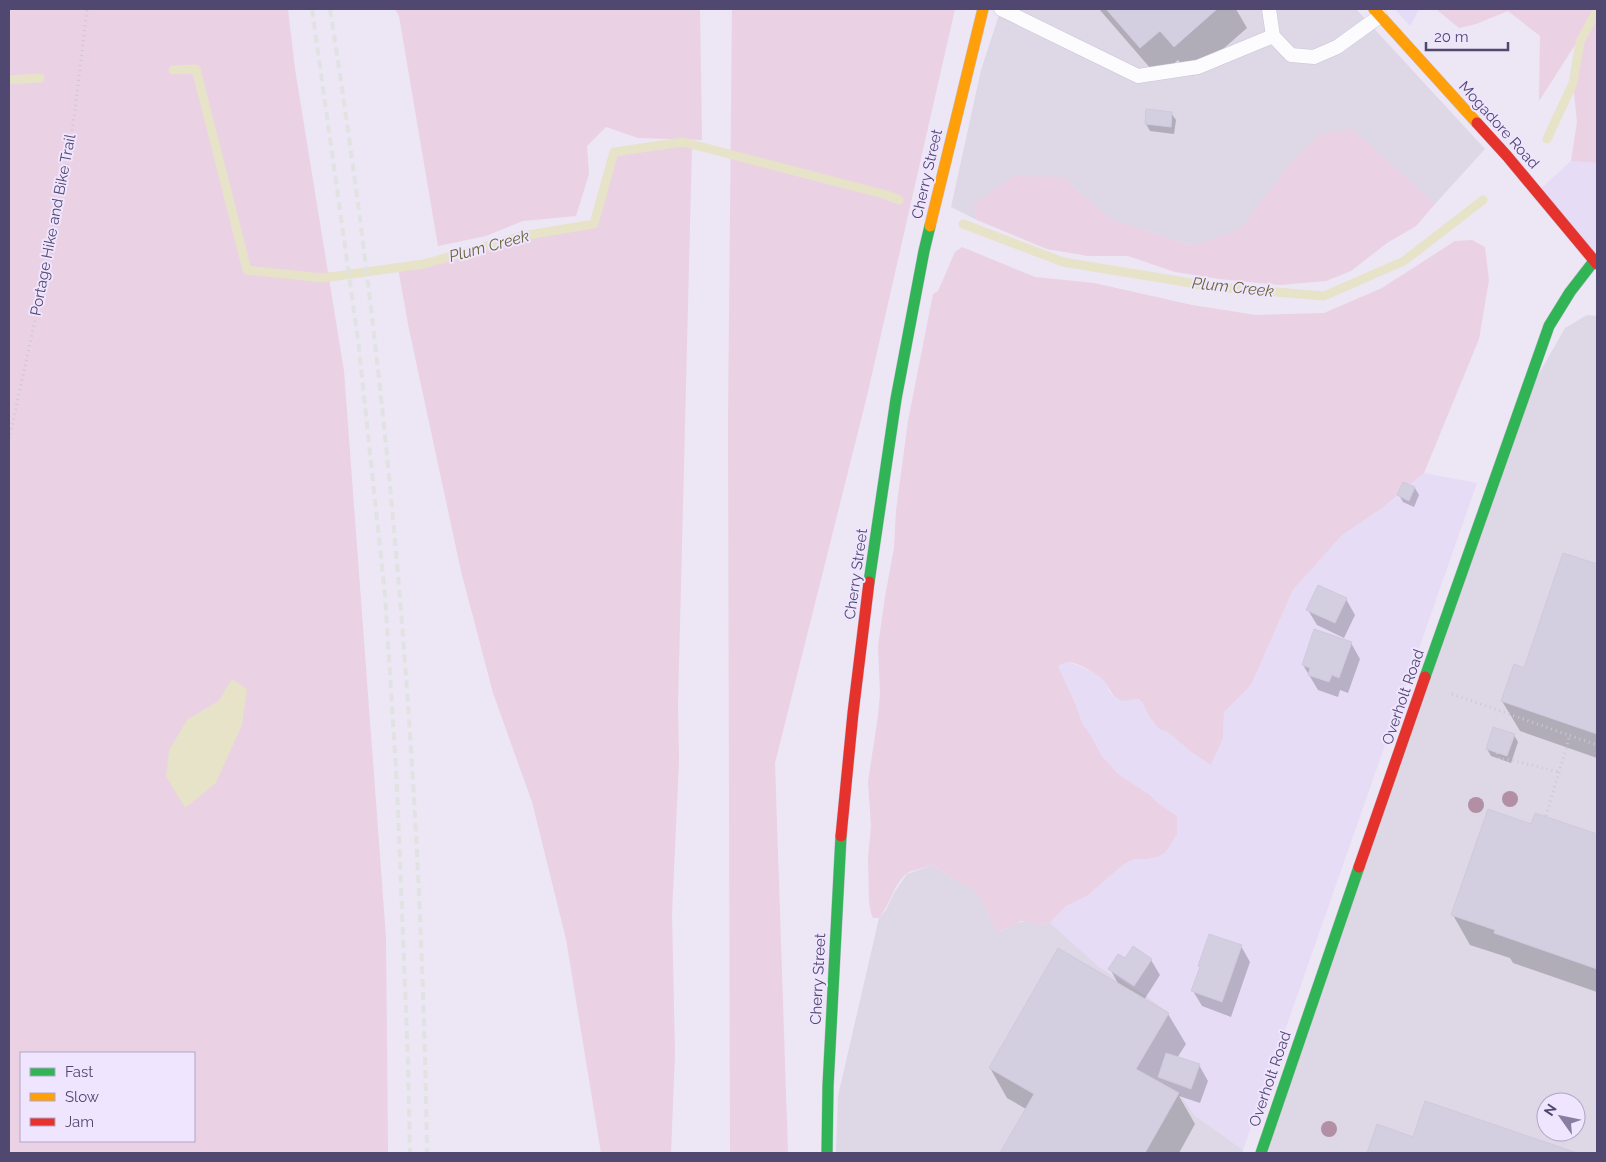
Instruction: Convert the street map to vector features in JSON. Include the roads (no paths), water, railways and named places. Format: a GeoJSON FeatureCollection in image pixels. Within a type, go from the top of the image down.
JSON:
{"type":"FeatureCollection","features":[{"type":"Feature","properties":{"kind":"street","name":"Cherry Street"},"geometry":{"type":"LineString","coordinates":[[827,1153],[828,1086],[840,852],[853,713],[871,569],[896,400],[924,251],[983,9]]}},
{"type":"Feature","properties":{"kind":"street","name":"Mogadore Road"},"geometry":{"type":"LineString","coordinates":[[1377,12],[1507,156],[1596,263]]}},
{"type":"Feature","properties":{"kind":"street","name":"Overholt Road"},"geometry":{"type":"LineString","coordinates":[[1261,1153],[1470,547],[1549,326],[1576,282],[1596,263]]}},
{"type":"Feature","properties":{"kind":"lane"},"geometry":{"type":"LineString","coordinates":[[1001,9],[1138,76],[1198,67],[1273,36]]}},
{"type":"Feature","properties":{"kind":"lane"},"geometry":{"type":"LineString","coordinates":[[1269,9],[1273,36],[1291,55],[1314,57],[1336,47],[1377,12]]}},
{"type":"Feature","properties":{"kind":"waterway","name":"Plum Creek"},"geometry":{"type":"LineString","coordinates":[[1547,139],[1573,83],[1580,42],[1597,10]]}},
{"type":"Feature","properties":{"kind":"waterway","name":"Plum Creek"},"geometry":{"type":"LineString","coordinates":[[173,70],[196,69],[247,270],[322,278],[424,264],[522,236],[594,224],[614,152],[683,142],[887,195],[899,200]]}},
{"type":"Feature","properties":{"kind":"waterway","name":"Plum Creek"},"geometry":{"type":"LineString","coordinates":[[9,80],[40,78]]}},
{"type":"Feature","properties":{"kind":"waterway","name":"Plum Creek"},"geometry":{"type":"LineString","coordinates":[[963,224],[1063,262],[1215,287],[1324,296],[1404,261],[1483,200]]}},
{"type":"Feature","properties":{"kind":"railway"},"geometry":{"type":"LineString","coordinates":[[312,9],[358,340],[385,595],[397,786],[410,1153]]}},
{"type":"Feature","properties":{"kind":"railway"},"geometry":{"type":"LineString","coordinates":[[330,9],[369,293],[398,579],[418,866],[424,1009],[427,1153]]}}]}
